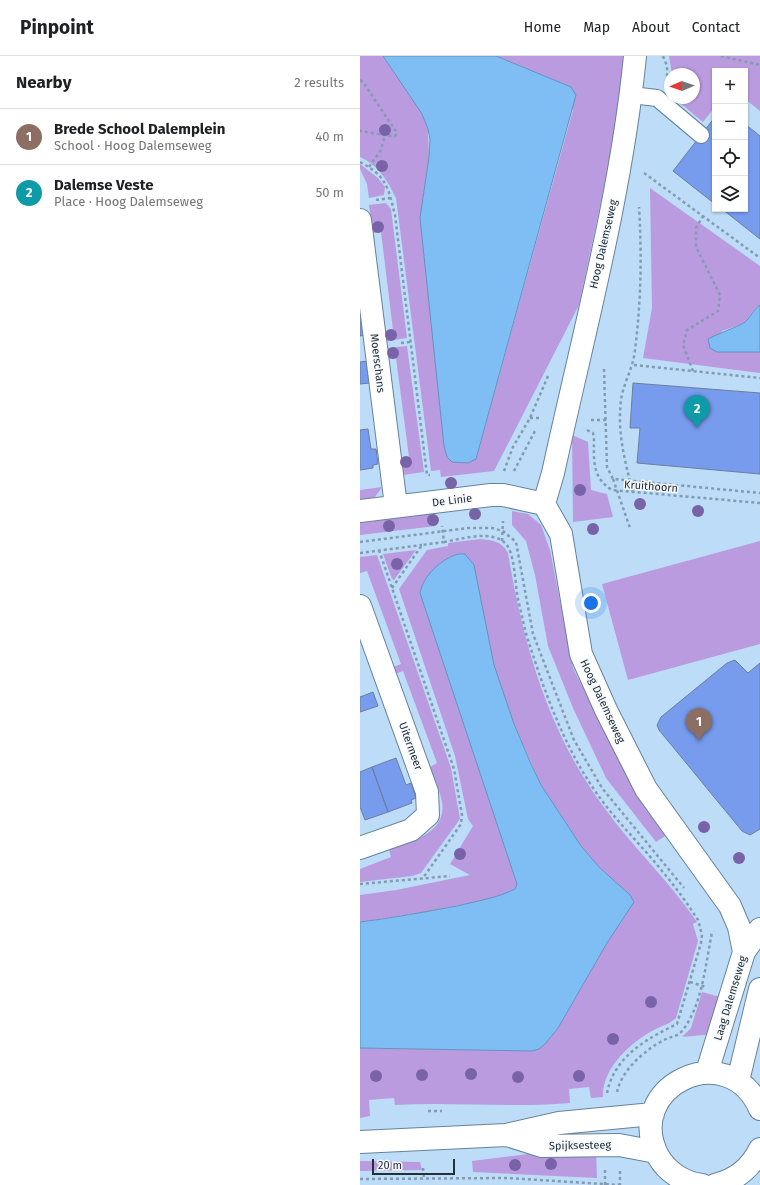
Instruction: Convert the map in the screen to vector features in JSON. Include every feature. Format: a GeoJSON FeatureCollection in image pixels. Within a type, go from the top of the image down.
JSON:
{"type":"FeatureCollection","features":[{"type":"Feature","properties":{"kind":"street","name":"Hoog Dalemseweg"},"geometry":{"type":"LineString","coordinates":[[635,56],[631,95],[617,182],[544,504],[561,534],[582,654],[606,710],[646,789],[714,882],[735,916],[744,952]]}},
{"type":"Feature","properties":{"kind":"street","name":"Moerschans"},"geometry":{"type":"LineString","coordinates":[[360,220],[396,506]]}},
{"type":"Feature","properties":{"kind":"street","name":"De Linie"},"geometry":{"type":"LineString","coordinates":[[360,511],[503,495],[544,504]]}},
{"type":"Feature","properties":{"kind":"street","name":"Uitermeer"},"geometry":{"type":"LineString","coordinates":[[360,606],[427,792],[428,815],[411,830],[360,848]]}},
{"type":"Feature","properties":{"kind":"street","name":"Hoog Dalemseweg"},"geometry":{"type":"LineString","coordinates":[[714,882],[759,932]]}},
{"type":"Feature","properties":{"kind":"street","name":"Laag Dalemseweg"},"geometry":{"type":"LineString","coordinates":[[707,1072],[744,952],[759,932]]}},
{"type":"Feature","properties":{"kind":"street"},"geometry":{"type":"LineString","coordinates":[[738,1081],[760,989]]}},
{"type":"Feature","properties":{"kind":"street"},"geometry":{"type":"LineString","coordinates":[[702,1185],[678,1178],[661,1162],[656,1152],[652,1139],[653,1114],[664,1092],[673,1084],[695,1074],[707,1072],[729,1076],[738,1081],[748,1089],[756,1099],[760,1109]]}},
{"type":"Feature","properties":{"kind":"street","name":"Spijksesteeg"},"geometry":{"type":"LineString","coordinates":[[360,1142],[506,1135],[559,1123],[653,1114]]}},
{"type":"Feature","properties":{"kind":"street","name":"Spijksesteeg"},"geometry":{"type":"LineString","coordinates":[[506,1135],[542,1146],[619,1144],[656,1152]]}},
{"type":"Feature","properties":{"kind":"street"},"geometry":{"type":"LineString","coordinates":[[715,1185],[736,1178],[747,1169],[758,1155]]}},
{"type":"Feature","properties":{"kind":"lane"},"geometry":{"type":"LineString","coordinates":[[631,95],[657,98],[701,134]]}},
{"type":"Feature","properties":{"kind":"path"},"geometry":{"type":"LineString","coordinates":[[657,98],[667,82],[667,66],[663,56]]}},
{"type":"Feature","properties":{"kind":"path"},"geometry":{"type":"LineString","coordinates":[[721,56],[760,65]]}},
{"type":"Feature","properties":{"kind":"path"},"geometry":{"type":"LineString","coordinates":[[360,80],[363,82],[397,133],[395,136],[360,131]]}},
{"type":"Feature","properties":{"kind":"path"},"geometry":{"type":"LineString","coordinates":[[370,167],[381,150],[385,135]]}},
{"type":"Feature","properties":{"kind":"path"},"geometry":{"type":"LineString","coordinates":[[360,162],[370,167],[388,186],[395,215],[427,475],[436,474],[444,542]]}},
{"type":"Feature","properties":{"kind":"path"},"geometry":{"type":"LineString","coordinates":[[643,172],[760,258]]}},
{"type":"Feature","properties":{"kind":"path"},"geometry":{"type":"LineString","coordinates":[[633,493],[620,440],[620,426],[621,399],[634,364],[640,310],[642,261],[639,205]]}},
{"type":"Feature","properties":{"kind":"path"},"geometry":{"type":"LineString","coordinates":[[693,371],[683,345],[687,330],[718,311],[720,295],[696,247],[696,228],[699,220],[703,216]]}},
{"type":"Feature","properties":{"kind":"path"},"geometry":{"type":"LineString","coordinates":[[634,364],[760,378]]}},
{"type":"Feature","properties":{"kind":"path"},"geometry":{"type":"LineString","coordinates":[[544,382],[530,418],[513,447],[502,476],[514,472],[535,429],[562,429]]}},
{"type":"Feature","properties":{"kind":"path","name":"Kruithoorn"},"geometry":{"type":"LineString","coordinates":[[606,420],[607,467],[613,479],[630,482],[760,493]]}},
{"type":"Feature","properties":{"kind":"path","name":"Kruithoorn"},"geometry":{"type":"LineString","coordinates":[[562,429],[588,430],[593,433],[595,464],[598,478],[605,486],[617,492],[760,503]]}},
{"type":"Feature","properties":{"kind":"path"},"geometry":{"type":"LineString","coordinates":[[613,479],[630,528]]}},
{"type":"Feature","properties":{"kind":"path"},"geometry":{"type":"LineString","coordinates":[[360,542],[492,528],[503,531],[502,541]]}},
{"type":"Feature","properties":{"kind":"path"},"geometry":{"type":"LineString","coordinates":[[360,553],[478,537],[490,537],[502,541],[510,552],[518,598],[528,641],[540,677],[564,735],[602,801],[631,837],[663,871],[698,920],[702,943],[677,1024],[648,1038],[630,1052],[609,1083],[607,1100]]}},
{"type":"Feature","properties":{"kind":"path"},"geometry":{"type":"LineString","coordinates":[[392,588],[422,545]]}},
{"type":"Feature","properties":{"kind":"path"},"geometry":{"type":"LineString","coordinates":[[360,884],[450,876]]}},
{"type":"Feature","properties":{"kind":"path"},"geometry":{"type":"LineString","coordinates":[[428,1111],[444,1111]]}},
{"type":"Feature","properties":{"kind":"path"},"geometry":{"type":"LineString","coordinates":[[423,1168],[424,1178]]}},
{"type":"Feature","properties":{"kind":"path"},"geometry":{"type":"LineString","coordinates":[[360,1179],[507,1178],[620,1185]]}},
{"type":"Feature","properties":{"kind":"shaded area"},"geometry":{"type":"Polygon","coordinates":[[[360,56],[383,56],[422,113],[428,129],[429,157],[422,203],[476,459],[573,110],[571,87],[496,56],[625,56],[617,126],[579,305],[494,471],[441,477],[440,470],[431,471],[396,198],[382,174],[360,157],[360,56]]]}},
{"type":"Feature","properties":{"kind":"shaded area"},"geometry":{"type":"Polygon","coordinates":[[[669,56],[760,56],[760,111],[748,101],[748,68],[712,68],[712,111],[703,122],[681,104],[700,104],[700,68],[671,68],[669,56]]]}},
{"type":"Feature","properties":{"kind":"shaded area"},"geometry":{"type":"Polygon","coordinates":[[[360,164],[378,178],[385,187],[384,195],[369,198],[367,184],[360,169],[360,164]]]}},
{"type":"Feature","properties":{"kind":"shaded area"},"geometry":{"type":"Polygon","coordinates":[[[650,188],[760,266],[760,305],[755,309],[745,323],[722,331],[717,352],[760,352],[760,373],[643,358],[652,308],[650,188]]]}},
{"type":"Feature","properties":{"kind":"shaded area"},"geometry":{"type":"Polygon","coordinates":[[[386,203],[391,209],[407,338],[386,341],[385,331],[393,330],[381,232],[373,233],[369,205],[386,203]]]}},
{"type":"Feature","properties":{"kind":"shaded area"},"geometry":{"type":"Polygon","coordinates":[[[407,346],[424,472],[403,475],[400,458],[409,457],[396,358],[388,359],[387,348],[407,346]]]}},
{"type":"Feature","properties":{"kind":"shaded area"},"geometry":{"type":"Polygon","coordinates":[[[572,435],[588,442],[591,490],[607,494],[613,517],[573,522],[572,435]]]}},
{"type":"Feature","properties":{"kind":"shaded area"},"geometry":{"type":"Polygon","coordinates":[[[382,487],[375,497],[360,500],[360,490],[382,487]]]}},
{"type":"Feature","properties":{"kind":"shaded area"},"geometry":{"type":"Polygon","coordinates":[[[512,511],[528,514],[541,525],[550,550],[573,668],[619,759],[668,834],[656,842],[606,778],[573,708],[548,646],[535,575],[526,541],[512,525],[512,511]]]}},
{"type":"Feature","properties":{"kind":"shaded area"},"geometry":{"type":"Polygon","coordinates":[[[435,513],[436,526],[360,535],[360,523],[435,513]]]}},
{"type":"Feature","properties":{"kind":"shaded area"},"geometry":{"type":"Polygon","coordinates":[[[480,539],[493,541],[500,544],[508,553],[521,620],[530,653],[540,686],[567,748],[584,778],[614,821],[675,892],[697,922],[693,924],[698,941],[676,1018],[645,1035],[627,1049],[607,1076],[603,1097],[591,1098],[589,1087],[569,1089],[570,1103],[504,1105],[395,1105],[394,1098],[369,1100],[370,1116],[360,1118],[360,1048],[532,1051],[539,1049],[558,1028],[607,943],[634,902],[630,895],[599,867],[581,846],[541,785],[507,705],[494,665],[485,621],[451,556],[432,571],[420,593],[517,884],[515,889],[488,899],[435,910],[360,922],[360,895],[396,890],[470,875],[450,864],[473,826],[468,819],[455,756],[399,589],[427,550],[448,546],[448,543],[480,539]]]}},
{"type":"Feature","properties":{"kind":"shaded area"},"geometry":{"type":"Polygon","coordinates":[[[760,541],[760,644],[628,680],[602,584],[760,541]]]}},
{"type":"Feature","properties":{"kind":"shaded area"},"geometry":{"type":"Polygon","coordinates":[[[416,550],[394,580],[392,579],[383,554],[416,550]]]}},
{"type":"Feature","properties":{"kind":"shaded area"},"geometry":{"type":"Polygon","coordinates":[[[377,555],[451,768],[460,819],[421,873],[412,876],[360,882],[360,869],[391,857],[389,849],[417,839],[426,834],[439,822],[442,813],[441,798],[430,767],[437,763],[403,671],[395,674],[393,667],[401,664],[367,571],[360,573],[360,557],[377,555]]]}},
{"type":"Feature","properties":{"kind":"shaded area"},"geometry":{"type":"Polygon","coordinates":[[[702,992],[724,998],[714,1034],[682,1037],[691,1028],[702,992]]]}},
{"type":"Feature","properties":{"kind":"shaded area"},"geometry":{"type":"Polygon","coordinates":[[[545,1152],[596,1152],[597,1178],[473,1172],[472,1161],[545,1152]]]}},
{"type":"Feature","properties":{"kind":"shaded area"},"geometry":{"type":"Polygon","coordinates":[[[360,1161],[420,1162],[422,1170],[360,1171],[360,1161]]]}},
{"type":"Feature","properties":{"kind":"water"},"geometry":{"type":"Polygon","coordinates":[[[383,56],[496,56],[571,87],[576,95],[476,459],[468,463],[452,462],[447,457],[444,446],[420,218],[429,157],[430,139],[428,129],[422,114],[383,56]]]}},
{"type":"Feature","properties":{"kind":"water"},"geometry":{"type":"Polygon","coordinates":[[[760,305],[760,352],[717,352],[710,348],[708,339],[743,323],[760,305]]]}},
{"type":"Feature","properties":{"kind":"water"},"geometry":{"type":"Polygon","coordinates":[[[458,554],[465,554],[474,565],[494,665],[514,724],[541,785],[581,846],[599,867],[630,895],[634,902],[607,943],[558,1028],[539,1049],[532,1051],[360,1048],[360,922],[421,913],[479,901],[515,889],[517,884],[420,593],[425,580],[434,569],[445,560],[458,554]]]}},
{"type":"Feature","properties":{"kind":"building"},"geometry":{"type":"Polygon","coordinates":[[[712,121],[712,202],[673,171],[712,121]]]}},
{"type":"Feature","properties":{"kind":"building"},"geometry":{"type":"Polygon","coordinates":[[[748,126],[760,136],[760,239],[726,212],[748,212],[748,126]]]}},
{"type":"Feature","properties":{"kind":"building"},"geometry":{"type":"Polygon","coordinates":[[[360,308],[362,308],[365,335],[360,336],[360,308]]]}},
{"type":"Feature","properties":{"kind":"building"},"geometry":{"type":"Polygon","coordinates":[[[367,361],[370,383],[360,384],[360,362],[367,361]]]}},
{"type":"Feature","properties":{"kind":"building"},"geometry":{"type":"Polygon","coordinates":[[[633,383],[760,393],[760,474],[637,463],[640,428],[630,428],[633,383]]]}},
{"type":"Feature","properties":{"kind":"building"},"geometry":{"type":"Polygon","coordinates":[[[368,429],[371,449],[376,449],[378,464],[373,465],[373,468],[360,470],[360,430],[368,429]]]}},
{"type":"Feature","properties":{"kind":"building"},"geometry":{"type":"Polygon","coordinates":[[[735,660],[748,673],[760,663],[760,829],[750,835],[742,831],[659,730],[657,725],[661,717],[727,663],[735,660]]]}},
{"type":"Feature","properties":{"kind":"building"},"geometry":{"type":"Polygon","coordinates":[[[373,692],[378,706],[360,712],[360,697],[373,692]]]}},
{"type":"Feature","properties":{"kind":"building"},"geometry":{"type":"Polygon","coordinates":[[[396,758],[406,785],[411,783],[416,798],[411,800],[412,803],[388,812],[372,767],[396,758]]]}},
{"type":"Feature","properties":{"kind":"building"},"geometry":{"type":"Polygon","coordinates":[[[372,767],[388,812],[365,820],[360,807],[360,772],[372,767]]]}},
{"type":"Feature","properties":{"kind":"place","name":"Dalemse Veste"},"geometry":{"type":"Point","coordinates":[697,428]}},
{"type":"Feature","properties":{"kind":"place","name":"Brede School Dalemplein"},"geometry":{"type":"Point","coordinates":[699,741]}}]}
